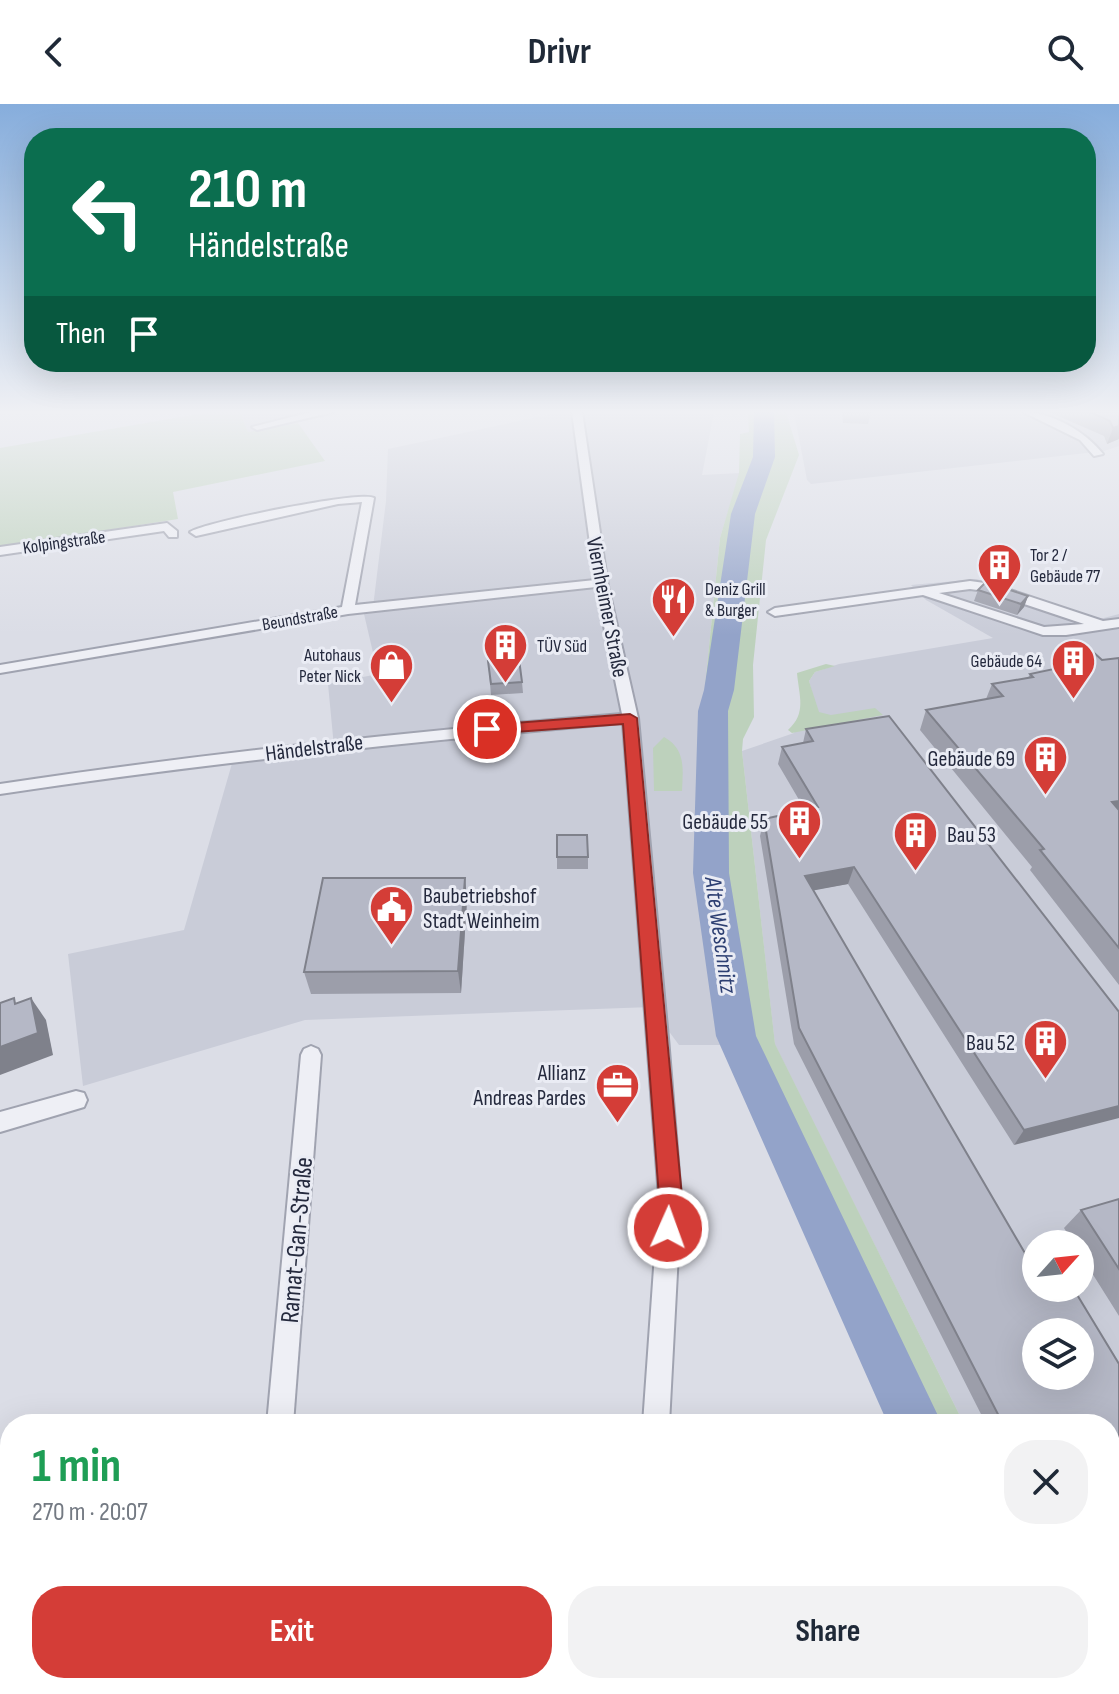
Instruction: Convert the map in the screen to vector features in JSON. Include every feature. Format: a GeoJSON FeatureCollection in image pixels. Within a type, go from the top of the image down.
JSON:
{"type":"FeatureCollection","features":[{"type":"Feature","properties":{"kind":"street","name":"Viernheimer Straße"},"geometry":{"type":"LineString","coordinates":[[587,486],[601,583],[630,718],[670,1197],[657,1414]]}},
{"type":"Feature","properties":{"kind":"street"},"geometry":{"type":"LineString","coordinates":[[196,532],[338,501],[368,498],[348,610]]}},
{"type":"Feature","properties":{"kind":"street","name":"Kolpingstraße"},"geometry":{"type":"LineString","coordinates":[[0,551],[167,527],[173,534]]}},
{"type":"Feature","properties":{"kind":"street","name":"Beundstraße"},"geometry":{"type":"LineString","coordinates":[[0,669],[348,610],[601,583]]}},
{"type":"Feature","properties":{"kind":"street"},"geometry":{"type":"LineString","coordinates":[[775,612],[977,585],[1100,625]]}},
{"type":"Feature","properties":{"kind":"street"},"geometry":{"type":"LineString","coordinates":[[918,592],[1043,631],[1066,631],[1119,623]]}},
{"type":"Feature","properties":{"kind":"street","name":"Händelstraße"},"geometry":{"type":"LineString","coordinates":[[0,789],[175,763],[404,737],[630,718]]}},
{"type":"Feature","properties":{"kind":"street","name":"Ramat-Gan-Straße"},"geometry":{"type":"LineString","coordinates":[[281,1414],[311,1055]]}},
{"type":"Feature","properties":{"kind":"street"},"geometry":{"type":"LineString","coordinates":[[0,1122],[76,1100]]}},
{"type":"Feature","properties":{"kind":"shaded area"},"geometry":{"type":"Polygon","coordinates":[[[387,486],[736,486],[720,538],[700,736],[700,763],[731,1045],[679,1045],[651,1007],[305,1020],[83,1086],[68,954],[184,930],[233,760],[334,747],[328,684],[378,674],[364,614],[373,607],[387,486]]]}},
{"type":"Feature","properties":{"kind":"shaded area"},"geometry":{"type":"Polygon","coordinates":[[[977,579],[1100,619],[1119,614],[1119,1414],[959,1414],[775,1045],[742,751],[794,733],[813,696],[809,681],[815,672],[839,664],[993,638],[926,600],[911,585],[977,579]]]}},
{"type":"Feature","properties":{"kind":"green space"},"geometry":{"type":"Polygon","coordinates":[[[0,486],[201,486],[173,492],[178,519],[0,547],[0,486]]]}},
{"type":"Feature","properties":{"kind":"green space"},"geometry":{"type":"Polygon","coordinates":[[[735,486],[787,486],[766,540],[753,665],[754,717],[743,739],[742,751],[775,1044],[959,1414],[892,1414],[731,1045],[700,763],[720,538],[735,486]]]}},
{"type":"Feature","properties":{"kind":"green space"},"geometry":{"type":"Polygon","coordinates":[[[826,664],[835,666],[815,672],[809,681],[819,712],[831,715],[875,708],[883,715],[792,733],[788,730],[800,711],[797,673],[826,664]]]}},
{"type":"Feature","properties":{"kind":"green space"},"geometry":{"type":"Polygon","coordinates":[[[664,737],[680,754],[682,791],[654,791],[653,748],[664,737]]]}},
{"type":"Feature","properties":{"kind":"building"},"geometry":{"type":"Polygon","coordinates":[[[986,582],[1028,596],[1021,604],[978,590],[986,582]]]}},
{"type":"Feature","properties":{"kind":"building"},"geometry":{"type":"Polygon","coordinates":[[[1092,651],[1102,660],[1119,658],[1119,801],[1112,802],[1119,810],[1119,948],[1040,850],[1044,849],[926,710],[1003,696],[992,684],[1033,677],[1030,674],[1073,665],[1064,656],[1092,651]]]}},
{"type":"Feature","properties":{"kind":"building"},"geometry":{"type":"Polygon","coordinates":[[[519,659],[522,682],[491,684],[488,661],[519,659]]]}},
{"type":"Feature","properties":{"kind":"building"},"geometry":{"type":"Polygon","coordinates":[[[889,716],[1119,1012],[1119,1106],[1024,1130],[854,867],[805,876],[1022,1248],[1022,1302],[1081,1302],[1091,1318],[1022,1318],[1022,1390],[1094,1390],[1094,1323],[1119,1364],[1119,1414],[998,1414],[799,1028],[764,819],[818,807],[782,747],[813,741],[806,729],[889,716]]]}},
{"type":"Feature","properties":{"kind":"building"},"geometry":{"type":"Polygon","coordinates":[[[557,835],[587,835],[588,857],[557,857],[557,835]]]}},
{"type":"Feature","properties":{"kind":"building","name":"Baubetriebshof Stadt Weinheim"},"geometry":{"type":"Polygon","coordinates":[[[323,878],[465,878],[458,971],[304,972],[323,878]]]}},
{"type":"Feature","properties":{"kind":"building"},"geometry":{"type":"Polygon","coordinates":[[[14,998],[15,1004],[31,998],[38,1033],[0,1047],[0,1003],[14,998]]]}},
{"type":"Feature","properties":{"kind":"building"},"geometry":{"type":"Polygon","coordinates":[[[1119,1199],[1119,1269],[1094,1230],[1081,1210],[1119,1199]]]}},
{"type":"Feature","properties":{"kind":"waterway","name":"Alte Weschnitz"},"geometry":{"type":"LineString","coordinates":[[753,486],[743,514],[719,690],[713,711],[711,873],[736,1036],[910,1414]]}},
{"type":"Feature","properties":{"kind":"place","name":"Tor 2 / Gebäude 77"},"geometry":{"type":"Point","coordinates":[999,604]}},
{"type":"Feature","properties":{"kind":"place","name":"Deniz Grill & Burger"},"geometry":{"type":"Point","coordinates":[674,638]}},
{"type":"Feature","properties":{"kind":"place","name":"TÜV Süd"},"geometry":{"type":"Point","coordinates":[506,685]}},
{"type":"Feature","properties":{"kind":"place","name":"Gebäude 64"},"geometry":{"type":"Point","coordinates":[1073,700]}},
{"type":"Feature","properties":{"kind":"place","name":"Autohaus Peter Nick"},"geometry":{"type":"Point","coordinates":[392,704]}},
{"type":"Feature","properties":{"kind":"place","name":"Gebäude 69"},"geometry":{"type":"Point","coordinates":[1046,797]}},
{"type":"Feature","properties":{"kind":"place","name":"Gebäude 55"},"geometry":{"type":"Point","coordinates":[799,860]}},
{"type":"Feature","properties":{"kind":"place","name":"Bau 53"},"geometry":{"type":"Point","coordinates":[916,873]}},
{"type":"Feature","properties":{"kind":"place","name":"Baubetriebshof Stadt Weinheim"},"geometry":{"type":"Point","coordinates":[392,947]}},
{"type":"Feature","properties":{"kind":"place","name":"Bau 52"},"geometry":{"type":"Point","coordinates":[1046,1081]}},
{"type":"Feature","properties":{"kind":"place","name":"Allianz Andreas Pardes"},"geometry":{"type":"Point","coordinates":[617,1124]}},
{"type":"Feature","properties":{"kind":"route"},"geometry":{"type":"LineString","coordinates":[[487,729],[630,718],[670,1197],[668,1228]]}}]}
